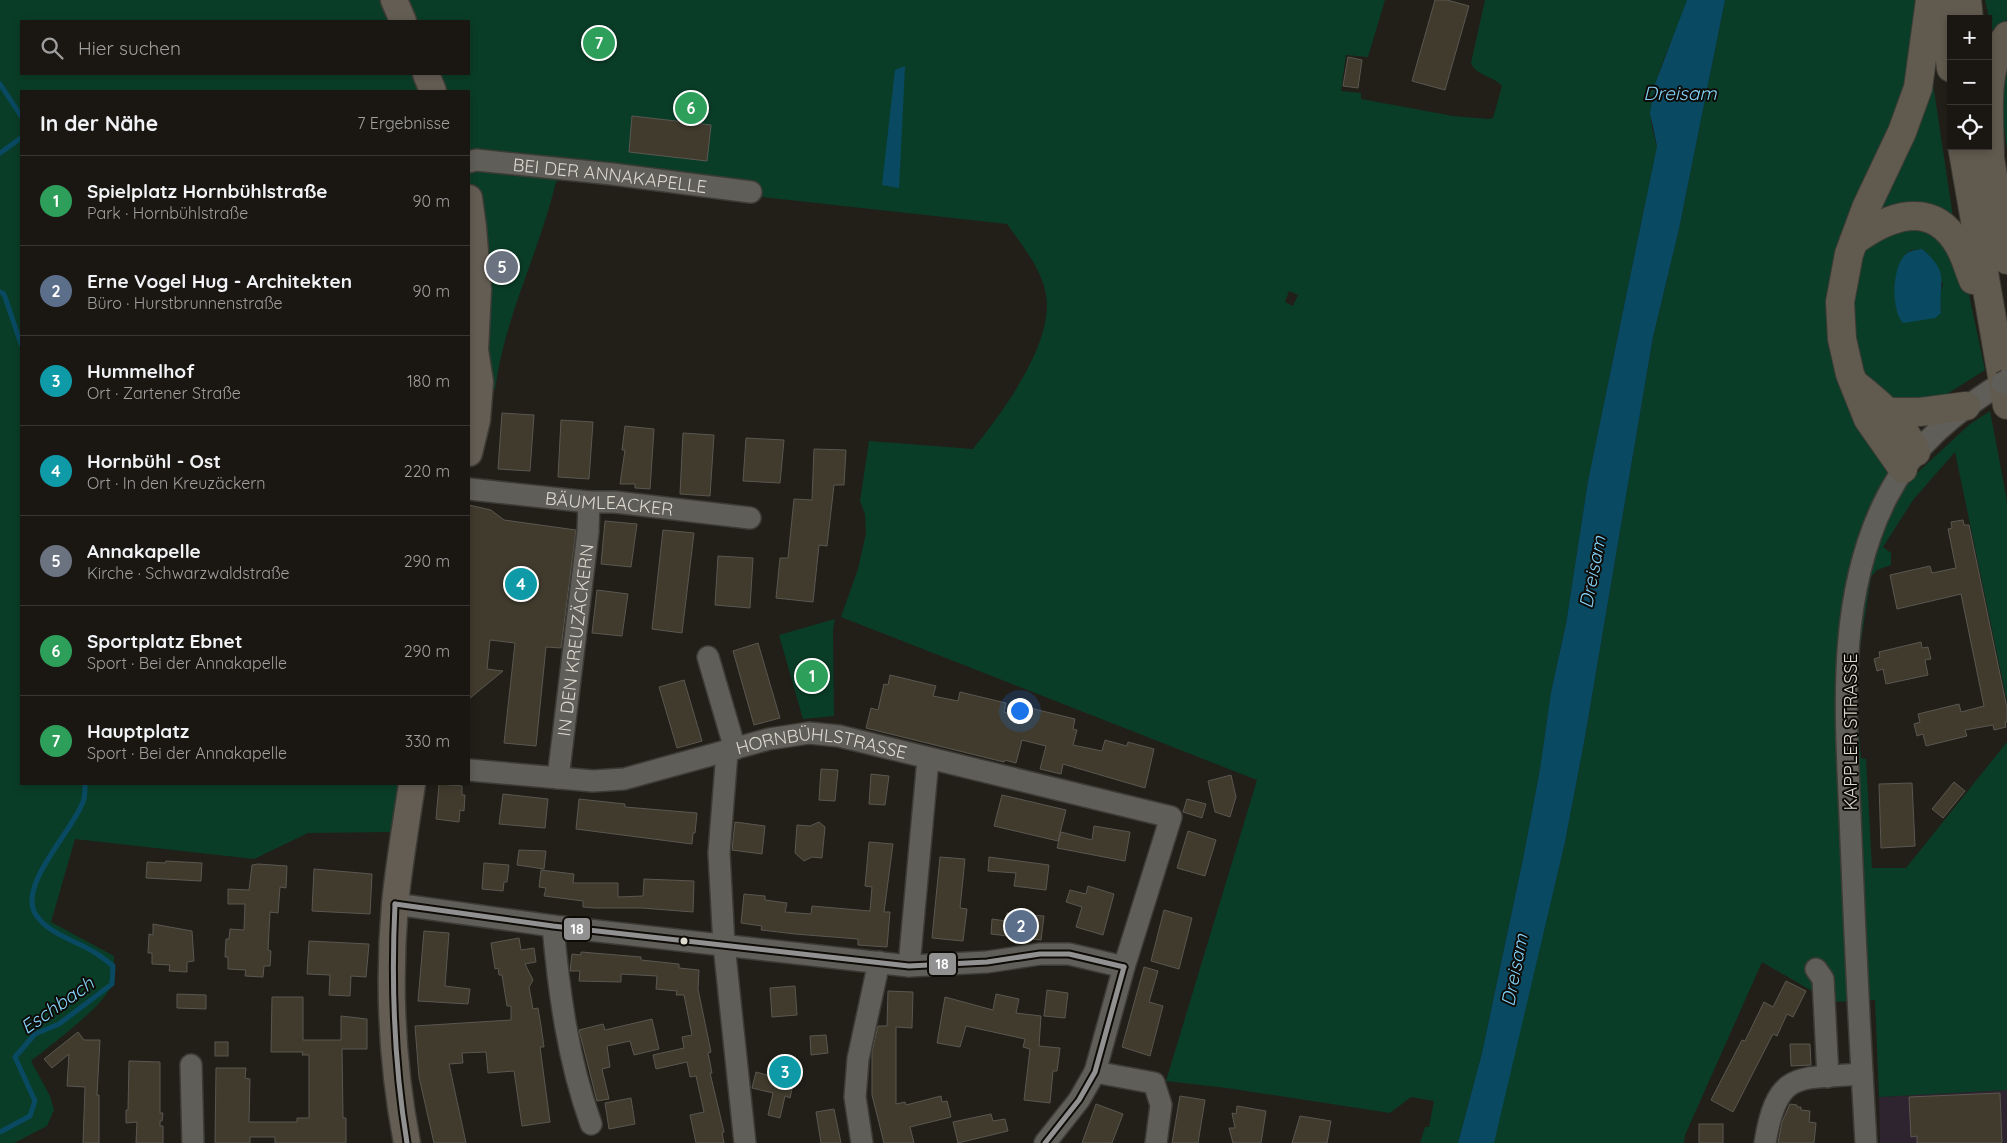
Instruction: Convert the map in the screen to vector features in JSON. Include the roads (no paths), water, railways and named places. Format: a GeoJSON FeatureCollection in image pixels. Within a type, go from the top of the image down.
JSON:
{"type":"FeatureCollection","features":[{"type":"Feature","properties":{"kind":"highway"},"geometry":{"type":"LineString","coordinates":[[1910,460],[1868,419],[1845,356],[1840,322],[1842,285],[1854,242],[1866,208],[1910,114],[1918,88],[1930,0]]}},
{"type":"Feature","properties":{"kind":"highway"},"geometry":{"type":"LineString","coordinates":[[1942,0],[1950,60]]}},
{"type":"Feature","properties":{"kind":"highway"},"geometry":{"type":"LineString","coordinates":[[1967,0],[1969,15]]}},
{"type":"Feature","properties":{"kind":"highway"},"geometry":{"type":"LineString","coordinates":[[2007,36],[1994,63],[1991,84],[1989,152],[2007,260]]}},
{"type":"Feature","properties":{"kind":"highway"},"geometry":{"type":"LineString","coordinates":[[1963,150],[2007,405]]}},
{"type":"Feature","properties":{"kind":"highway"},"geometry":{"type":"LineString","coordinates":[[1854,242],[1874,226],[1890,219],[1908,216],[1921,217],[1942,225],[1950,232],[1962,250],[1995,341]]}},
{"type":"Feature","properties":{"kind":"highway"},"geometry":{"type":"LineString","coordinates":[[1855,384],[1889,412],[1908,435],[1910,460]]}},
{"type":"Feature","properties":{"kind":"highway"},"geometry":{"type":"LineString","coordinates":[[1889,412],[1920,412],[1966,406]]}},
{"type":"Feature","properties":{"kind":"main road"},"geometry":{"type":"LineString","coordinates":[[394,0],[403,20]]}},
{"type":"Feature","properties":{"kind":"main road"},"geometry":{"type":"LineString","coordinates":[[426,75],[434,90]]}},
{"type":"Feature","properties":{"kind":"main road"},"geometry":{"type":"LineString","coordinates":[[470,204],[474,227],[478,289],[472,362],[480,382],[477,420],[470,449]]}},
{"type":"Feature","properties":{"kind":"main road"},"geometry":{"type":"LineString","coordinates":[[407,1143],[398,1090],[392,995],[395,904],[412,785]]}},
{"type":"Feature","properties":{"kind":"street","name":"BEI DER ANNAKAPELLE"},"geometry":{"type":"LineString","coordinates":[[470,162],[476,160],[554,168],[751,192]]}},
{"type":"Feature","properties":{"kind":"street","name":"KAPPLER STRASSE"},"geometry":{"type":"LineString","coordinates":[[1866,1143],[1852,882],[1847,664],[1855,592],[1863,561],[1887,497],[1910,460],[1931,435],[1966,406],[2007,380]]}},
{"type":"Feature","properties":{"kind":"street","name":"BÄUMLEACKER"},"geometry":{"type":"LineString","coordinates":[[470,490],[589,502],[615,502],[750,518]]}},
{"type":"Feature","properties":{"kind":"street","name":"IN DEN KREUZÄCKERN"},"geometry":{"type":"LineString","coordinates":[[558,778],[588,532],[589,502]]}},
{"type":"Feature","properties":{"kind":"street"},"geometry":{"type":"LineString","coordinates":[[708,657],[731,750],[719,853],[724,945],[744,1143]]}},
{"type":"Feature","properties":{"kind":"street","name":"HORNBÜHLSTRASSE"},"geometry":{"type":"LineString","coordinates":[[470,770],[592,781],[624,780],[769,739],[808,733],[839,736],[1171,817],[1124,967]]}},
{"type":"Feature","properties":{"kind":"street"},"geometry":{"type":"LineString","coordinates":[[909,966],[928,759]]}},
{"type":"Feature","properties":{"kind":"street"},"geometry":{"type":"LineString","coordinates":[[395,904],[553,926],[909,966],[987,962],[1040,954],[1069,954],[1124,967],[1095,1072],[1080,1100],[1045,1143]]}},
{"type":"Feature","properties":{"kind":"street"},"geometry":{"type":"LineString","coordinates":[[553,926],[559,994],[579,1091],[591,1124]]}},
{"type":"Feature","properties":{"kind":"street"},"geometry":{"type":"LineString","coordinates":[[862,1143],[855,1097],[858,1059],[879,962]]}},
{"type":"Feature","properties":{"kind":"street"},"geometry":{"type":"LineString","coordinates":[[1816,969],[1823,979],[1828,1077]]}},
{"type":"Feature","properties":{"kind":"street"},"geometry":{"type":"LineString","coordinates":[[191,1065],[193,1143]]}},
{"type":"Feature","properties":{"kind":"street"},"geometry":{"type":"LineString","coordinates":[[1095,1072],[1154,1083],[1161,1105],[1156,1143]]}},
{"type":"Feature","properties":{"kind":"street"},"geometry":{"type":"LineString","coordinates":[[1765,1143],[1769,1116],[1776,1098],[1786,1088],[1806,1077],[1862,1074]]}},
{"type":"Feature","properties":{"kind":"water","name":"Dreisam"},"geometry":{"type":"Polygon","coordinates":[[[1687,0],[1725,0],[1679,229],[1653,337],[1585,737],[1565,842],[1494,1143],[1458,1143],[1482,1053],[1523,859],[1540,769],[1551,692],[1566,624],[1588,481],[1657,146],[1650,113],[1655,84],[1687,0]]]}},
{"type":"Feature","properties":{"kind":"water"},"geometry":{"type":"Polygon","coordinates":[[[905,66],[899,188],[882,185],[895,70],[905,66]]]}},
{"type":"Feature","properties":{"kind":"water"},"geometry":{"type":"Polygon","coordinates":[[[1922,249],[1937,265],[1940,272],[1941,313],[1935,318],[1903,323],[1896,309],[1894,290],[1897,271],[1900,262],[1906,254],[1922,249]]]}},
{"type":"Feature","properties":{"kind":"waterway","name":"Eschbach"},"geometry":{"type":"LineString","coordinates":[[0,84],[20,114]]}},
{"type":"Feature","properties":{"kind":"waterway","name":"Eschbach"},"geometry":{"type":"LineString","coordinates":[[0,153],[20,139]]}},
{"type":"Feature","properties":{"kind":"waterway","name":"Eschbach"},"geometry":{"type":"LineString","coordinates":[[0,292],[4,294],[20,341]]}},
{"type":"Feature","properties":{"kind":"waterway","name":"Eschbach"},"geometry":{"type":"LineString","coordinates":[[0,1132],[30,1116],[35,1101],[15,1057],[35,1034],[59,1024],[112,984],[113,966],[94,952],[48,928],[36,915],[32,903],[34,888],[40,873],[79,811],[84,799],[85,785]]}},
{"type":"Feature","properties":{"kind":"place","name":"Hauptplatz"},"geometry":{"type":"Point","coordinates":[599,43]}},
{"type":"Feature","properties":{"kind":"place","name":"Sportplatz Ebnet"},"geometry":{"type":"Point","coordinates":[691,108]}},
{"type":"Feature","properties":{"kind":"place","name":"Annakapelle"},"geometry":{"type":"Point","coordinates":[502,267]}},
{"type":"Feature","properties":{"kind":"place","name":"Hornbühl - Ost"},"geometry":{"type":"Point","coordinates":[521,584]}},
{"type":"Feature","properties":{"kind":"place","name":"Spielplatz Hornbühlstraße"},"geometry":{"type":"Point","coordinates":[812,676]}},
{"type":"Feature","properties":{"kind":"place","name":"Erne Vogel Hug - Architekten"},"geometry":{"type":"Point","coordinates":[1021,926]}},
{"type":"Feature","properties":{"kind":"place","name":"Hummelhof"},"geometry":{"type":"Point","coordinates":[785,1072]}}]}
